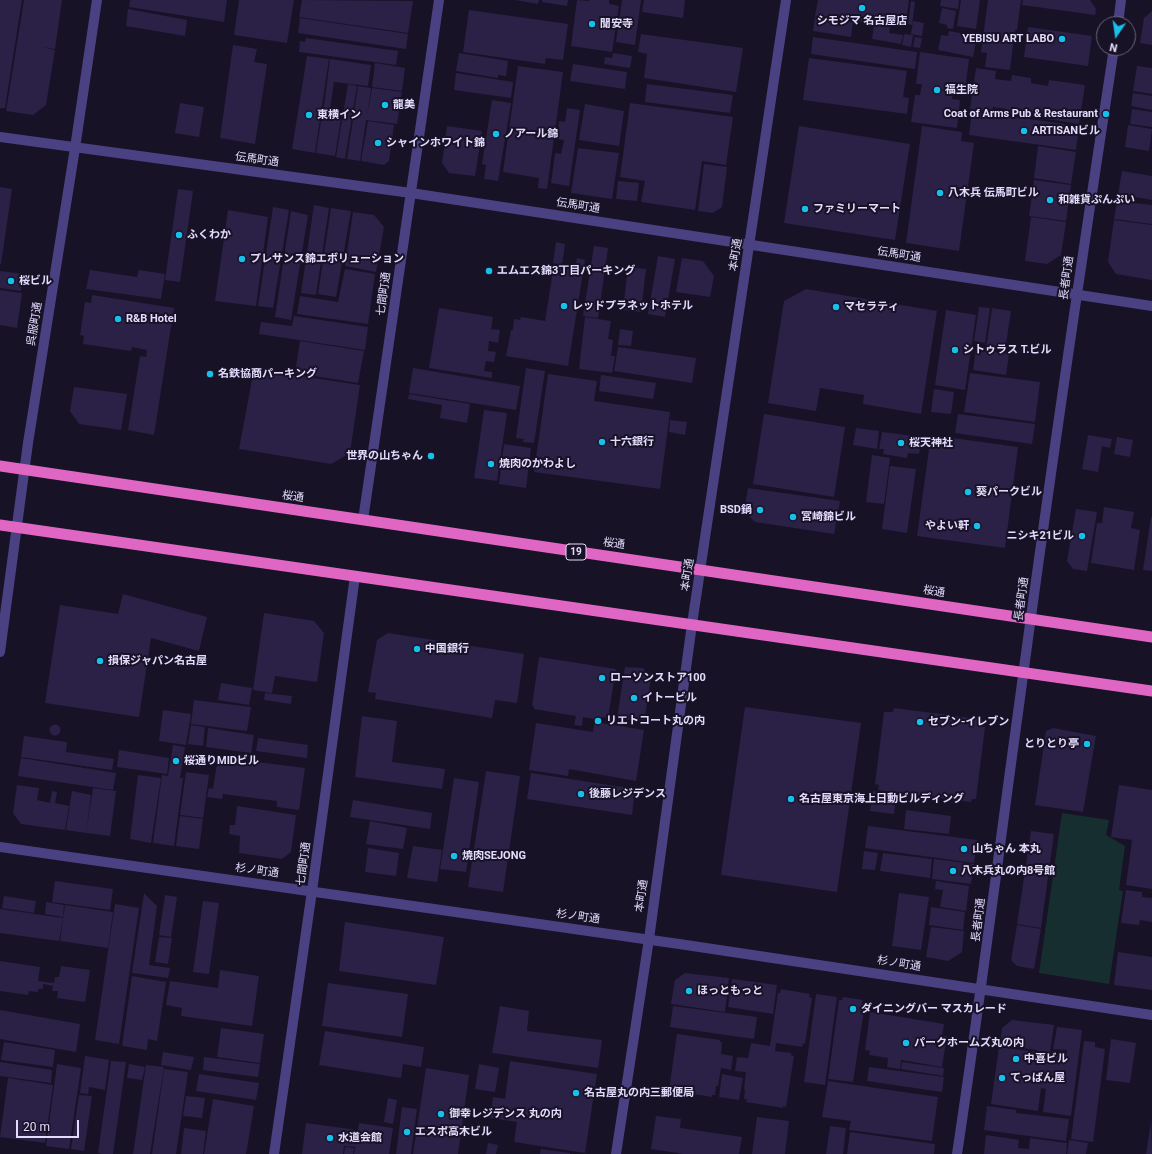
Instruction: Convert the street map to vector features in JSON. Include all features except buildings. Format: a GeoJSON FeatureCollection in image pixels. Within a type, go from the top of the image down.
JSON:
{"type":"FeatureCollection","features":[{"type":"Feature","properties":{"kind":"highway","name":"桜通"},"geometry":{"type":"LineString","coordinates":[[0,466],[1152,637]]}},
{"type":"Feature","properties":{"kind":"highway"},"geometry":{"type":"LineString","coordinates":[[0,525],[1152,691]]}},
{"type":"Feature","properties":{"kind":"street","name":"呉服町通"},"geometry":{"type":"LineString","coordinates":[[0,652],[24,470],[97,0]]}},
{"type":"Feature","properties":{"kind":"street","name":"七間町通"},"geometry":{"type":"LineString","coordinates":[[363,520],[439,0]]}},
{"type":"Feature","properties":{"kind":"street","name":"本町通"},"geometry":{"type":"LineString","coordinates":[[616,1154],[649,939],[692,624],[786,0]]}},
{"type":"Feature","properties":{"kind":"street"},"geometry":{"type":"LineString","coordinates":[[1119,16],[1121,0]]}},
{"type":"Feature","properties":{"kind":"street","name":"長者町通"},"geometry":{"type":"LineString","coordinates":[[957,1154],[982,989],[1031,619],[1077,294],[1113,56]]}},
{"type":"Feature","properties":{"kind":"street","name":"伝馬町通"},"geometry":{"type":"LineString","coordinates":[[0,137],[412,193],[1152,306]]}},
{"type":"Feature","properties":{"kind":"street","name":"七間町通"},"geometry":{"type":"LineString","coordinates":[[274,1154],[355,576]]}},
{"type":"Feature","properties":{"kind":"street","name":"杉ノ町通"},"geometry":{"type":"LineString","coordinates":[[0,847],[649,939],[1152,1015]]}},
{"type":"Feature","properties":{"kind":"green space"},"geometry":{"type":"Polygon","coordinates":[[[1062,813],[1109,820],[1106,835],[1125,846],[1119,890],[1123,891],[1109,984],[1039,973],[1062,813]]]}},
{"type":"Feature","properties":{"kind":"place","name":"シモジマ 名古屋店"},"geometry":{"type":"Point","coordinates":[862,8]}},
{"type":"Feature","properties":{"kind":"place","name":"聞安寺"},"geometry":{"type":"Point","coordinates":[592,24]}},
{"type":"Feature","properties":{"kind":"place","name":"YEBISU ART LABO"},"geometry":{"type":"Point","coordinates":[1062,39]}},
{"type":"Feature","properties":{"kind":"place","name":"福生院"},"geometry":{"type":"Point","coordinates":[937,90]}},
{"type":"Feature","properties":{"kind":"place","name":"龍美"},"geometry":{"type":"Point","coordinates":[385,105]}},
{"type":"Feature","properties":{"kind":"place","name":"Coat of Arms Pub & Restaurant"},"geometry":{"type":"Point","coordinates":[1106,114]}},
{"type":"Feature","properties":{"kind":"place","name":"東横イン"},"geometry":{"type":"Point","coordinates":[309,115]}},
{"type":"Feature","properties":{"kind":"place","name":"ARTISANビル"},"geometry":{"type":"Point","coordinates":[1024,131]}},
{"type":"Feature","properties":{"kind":"place","name":"ノアール錦"},"geometry":{"type":"Point","coordinates":[496,134]}},
{"type":"Feature","properties":{"kind":"place","name":"シャインホワイト錦"},"geometry":{"type":"Point","coordinates":[378,143]}},
{"type":"Feature","properties":{"kind":"place","name":"八木兵 伝馬町ビル"},"geometry":{"type":"Point","coordinates":[940,193]}},
{"type":"Feature","properties":{"kind":"place","name":"和雑貨ぷんぷい"},"geometry":{"type":"Point","coordinates":[1050,200]}},
{"type":"Feature","properties":{"kind":"place","name":"ファミリーマート"},"geometry":{"type":"Point","coordinates":[805,209]}},
{"type":"Feature","properties":{"kind":"place","name":"ふくわか"},"geometry":{"type":"Point","coordinates":[179,235]}},
{"type":"Feature","properties":{"kind":"place","name":"プレサンス錦エボリューション"},"geometry":{"type":"Point","coordinates":[242,259]}},
{"type":"Feature","properties":{"kind":"place","name":"エムエス錦3丁目パーキング"},"geometry":{"type":"Point","coordinates":[489,271]}},
{"type":"Feature","properties":{"kind":"place","name":"桜ビル"},"geometry":{"type":"Point","coordinates":[11,281]}},
{"type":"Feature","properties":{"kind":"place","name":"レッドプラネットホテル"},"geometry":{"type":"Point","coordinates":[564,306]}},
{"type":"Feature","properties":{"kind":"place","name":"マセラティ"},"geometry":{"type":"Point","coordinates":[836,307]}},
{"type":"Feature","properties":{"kind":"place","name":"R&B Hotel"},"geometry":{"type":"Point","coordinates":[118,319]}},
{"type":"Feature","properties":{"kind":"place","name":"シトゥラス T.ビル"},"geometry":{"type":"Point","coordinates":[955,350]}},
{"type":"Feature","properties":{"kind":"place","name":"名鉄協商パーキング"},"geometry":{"type":"Point","coordinates":[210,374]}},
{"type":"Feature","properties":{"kind":"place","name":"十六銀行"},"geometry":{"type":"Point","coordinates":[602,442]}},
{"type":"Feature","properties":{"kind":"place","name":"桜天神社"},"geometry":{"type":"Point","coordinates":[901,443]}},
{"type":"Feature","properties":{"kind":"place","name":"世界の山ちゃん"},"geometry":{"type":"Point","coordinates":[431,456]}},
{"type":"Feature","properties":{"kind":"place","name":"焼肉のかわよし"},"geometry":{"type":"Point","coordinates":[491,464]}},
{"type":"Feature","properties":{"kind":"place","name":"葵パークビル"},"geometry":{"type":"Point","coordinates":[968,492]}},
{"type":"Feature","properties":{"kind":"place","name":"BSD鍋"},"geometry":{"type":"Point","coordinates":[760,510]}},
{"type":"Feature","properties":{"kind":"place","name":"宮崎錦ビル"},"geometry":{"type":"Point","coordinates":[793,517]}},
{"type":"Feature","properties":{"kind":"place","name":"やよい軒"},"geometry":{"type":"Point","coordinates":[977,526]}},
{"type":"Feature","properties":{"kind":"place","name":"ニシキ21ビル"},"geometry":{"type":"Point","coordinates":[1082,536]}},
{"type":"Feature","properties":{"kind":"place","name":"中国銀行"},"geometry":{"type":"Point","coordinates":[417,649]}},
{"type":"Feature","properties":{"kind":"place","name":"損保ジャパン名古屋"},"geometry":{"type":"Point","coordinates":[100,661]}},
{"type":"Feature","properties":{"kind":"place","name":"ローソンストア100"},"geometry":{"type":"Point","coordinates":[602,678]}},
{"type":"Feature","properties":{"kind":"place","name":"イトービル"},"geometry":{"type":"Point","coordinates":[634,698]}},
{"type":"Feature","properties":{"kind":"place","name":"リエトコート丸の内"},"geometry":{"type":"Point","coordinates":[598,721]}},
{"type":"Feature","properties":{"kind":"place","name":"セブン-イレブン"},"geometry":{"type":"Point","coordinates":[920,722]}},
{"type":"Feature","properties":{"kind":"place","name":"とりとり亭"},"geometry":{"type":"Point","coordinates":[1087,744]}},
{"type":"Feature","properties":{"kind":"place","name":"桜通りMIDビル"},"geometry":{"type":"Point","coordinates":[176,761]}},
{"type":"Feature","properties":{"kind":"place","name":"後藤レジデンス"},"geometry":{"type":"Point","coordinates":[581,794]}},
{"type":"Feature","properties":{"kind":"place","name":"名古屋東京海上日動ビルディング"},"geometry":{"type":"Point","coordinates":[791,799]}},
{"type":"Feature","properties":{"kind":"place","name":"山ちゃん 本丸"},"geometry":{"type":"Point","coordinates":[964,849]}},
{"type":"Feature","properties":{"kind":"place","name":"焼肉SEJONG"},"geometry":{"type":"Point","coordinates":[454,856]}},
{"type":"Feature","properties":{"kind":"place","name":"八木兵丸の内8号館"},"geometry":{"type":"Point","coordinates":[953,871]}},
{"type":"Feature","properties":{"kind":"place","name":"ほっともっと"},"geometry":{"type":"Point","coordinates":[689,991]}},
{"type":"Feature","properties":{"kind":"place","name":"ダイニングバー マスカレード"},"geometry":{"type":"Point","coordinates":[853,1009]}},
{"type":"Feature","properties":{"kind":"place","name":"パークホームズ丸の内"},"geometry":{"type":"Point","coordinates":[906,1043]}},
{"type":"Feature","properties":{"kind":"place","name":"中喜ビル"},"geometry":{"type":"Point","coordinates":[1016,1059]}},
{"type":"Feature","properties":{"kind":"place","name":"てっぱん屋"},"geometry":{"type":"Point","coordinates":[1002,1078]}},
{"type":"Feature","properties":{"kind":"place","name":"名古屋丸の内三郵便局"},"geometry":{"type":"Point","coordinates":[576,1093]}},
{"type":"Feature","properties":{"kind":"place","name":"御幸レジデンス 丸の内"},"geometry":{"type":"Point","coordinates":[441,1114]}},
{"type":"Feature","properties":{"kind":"place","name":"エスポ高木ビル"},"geometry":{"type":"Point","coordinates":[407,1132]}},
{"type":"Feature","properties":{"kind":"place","name":"水道会館"},"geometry":{"type":"Point","coordinates":[330,1138]}}]}
